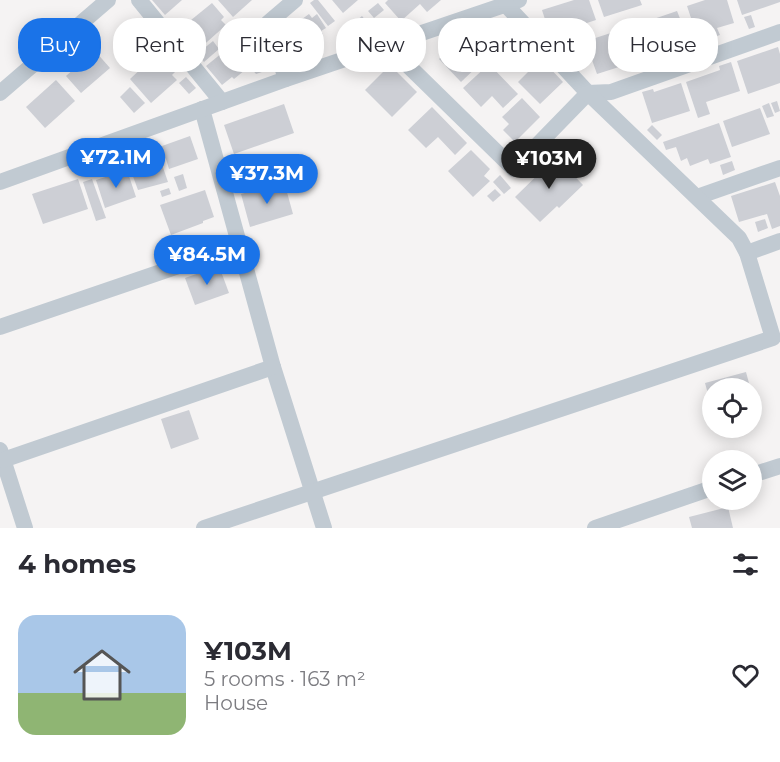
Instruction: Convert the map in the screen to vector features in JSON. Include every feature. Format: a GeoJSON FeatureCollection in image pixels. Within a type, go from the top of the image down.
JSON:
{"type":"FeatureCollection","features":[{"type":"Feature","properties":{"kind":"street"},"geometry":{"type":"LineString","coordinates":[[0,93],[108,0]]}},
{"type":"Feature","properties":{"kind":"street"},"geometry":{"type":"LineString","coordinates":[[139,0],[222,102]]}},
{"type":"Feature","properties":{"kind":"street"},"geometry":{"type":"LineString","coordinates":[[286,79],[268,23],[295,0]]}},
{"type":"Feature","properties":{"kind":"street"},"geometry":{"type":"LineString","coordinates":[[204,528],[772,338],[747,253],[739,238],[588,93],[513,2],[426,32]]}},
{"type":"Feature","properties":{"kind":"street"},"geometry":{"type":"LineString","coordinates":[[415,72],[514,169],[588,93],[611,92],[780,32]]}},
{"type":"Feature","properties":{"kind":"street"},"geometry":{"type":"LineString","coordinates":[[0,182],[336,62]]}},
{"type":"Feature","properties":{"kind":"street"},"geometry":{"type":"LineString","coordinates":[[202,109],[273,368],[324,528]]}},
{"type":"Feature","properties":{"kind":"street"},"geometry":{"type":"LineString","coordinates":[[698,197],[780,168]]}},
{"type":"Feature","properties":{"kind":"street"},"geometry":{"type":"LineString","coordinates":[[747,253],[780,241]]}},
{"type":"Feature","properties":{"kind":"street"},"geometry":{"type":"LineString","coordinates":[[0,327],[240,245]]}},
{"type":"Feature","properties":{"kind":"street"},"geometry":{"type":"LineString","coordinates":[[25,528],[1,455],[273,368]]}},
{"type":"Feature","properties":{"kind":"street"},"geometry":{"type":"LineString","coordinates":[[762,472],[780,466]]}},
{"type":"Feature","properties":{"kind":"street"},"geometry":{"type":"LineString","coordinates":[[595,528],[702,491]]}},
{"type":"Feature","properties":{"kind":"building"},"geometry":{"type":"Polygon","coordinates":[[[152,0],[182,0],[165,15],[152,0]]]}},
{"type":"Feature","properties":{"kind":"building"},"geometry":{"type":"Polygon","coordinates":[[[218,0],[252,0],[233,17],[218,0]]]}},
{"type":"Feature","properties":{"kind":"building"},"geometry":{"type":"Polygon","coordinates":[[[318,0],[335,21],[328,26],[310,3],[318,0]]]}},
{"type":"Feature","properties":{"kind":"building"},"geometry":{"type":"Polygon","coordinates":[[[332,0],[358,0],[343,13],[332,0]]]}},
{"type":"Feature","properties":{"kind":"building"},"geometry":{"type":"Polygon","coordinates":[[[388,0],[441,0],[427,12],[420,4],[404,18],[398,18],[385,3],[388,0]]]}},
{"type":"Feature","properties":{"kind":"building"},"geometry":{"type":"Polygon","coordinates":[[[574,0],[589,0],[595,18],[545,18],[542,10],[574,0]]]}},
{"type":"Feature","properties":{"kind":"building"},"geometry":{"type":"Polygon","coordinates":[[[598,0],[640,0],[642,5],[604,17],[598,0]]]}},
{"type":"Feature","properties":{"kind":"building"},"geometry":{"type":"Polygon","coordinates":[[[705,0],[727,0],[734,23],[718,28],[718,18],[691,18],[687,6],[705,0]]]}},
{"type":"Feature","properties":{"kind":"building"},"geometry":{"type":"Polygon","coordinates":[[[737,0],[780,0],[780,2],[742,15],[737,0]]]}},
{"type":"Feature","properties":{"kind":"building"},"geometry":{"type":"Polygon","coordinates":[[[212,3],[224,17],[218,18],[218,32],[206,43],[206,18],[194,18],[212,3]]]}},
{"type":"Feature","properties":{"kind":"building"},"geometry":{"type":"Polygon","coordinates":[[[378,3],[384,10],[374,18],[368,11],[378,3]]]}},
{"type":"Feature","properties":{"kind":"building"},"geometry":{"type":"Polygon","coordinates":[[[677,11],[680,18],[656,18],[677,11]]]}},
{"type":"Feature","properties":{"kind":"building"},"geometry":{"type":"Polygon","coordinates":[[[751,15],[755,27],[749,29],[744,17],[751,15]]]}},
{"type":"Feature","properties":{"kind":"building"},"geometry":{"type":"Polygon","coordinates":[[[608,34],[608,70],[597,74],[596,71],[596,38],[608,34]]]}},
{"type":"Feature","properties":{"kind":"building"},"geometry":{"type":"Polygon","coordinates":[[[213,41],[218,50],[206,60],[206,47],[213,41]]]}},
{"type":"Feature","properties":{"kind":"building"},"geometry":{"type":"Polygon","coordinates":[[[778,47],[780,83],[748,94],[737,61],[778,47]]]}},
{"type":"Feature","properties":{"kind":"building"},"geometry":{"type":"Polygon","coordinates":[[[218,56],[218,72],[243,72],[222,85],[206,66],[218,56]]]}},
{"type":"Feature","properties":{"kind":"building"},"geometry":{"type":"Polygon","coordinates":[[[101,58],[110,68],[81,93],[66,76],[70,72],[101,72],[101,58]]]}},
{"type":"Feature","properties":{"kind":"building"},"geometry":{"type":"Polygon","coordinates":[[[731,62],[740,91],[706,102],[710,114],[698,118],[686,82],[718,72],[719,66],[731,62]]]}},
{"type":"Feature","properties":{"kind":"building"},"geometry":{"type":"Polygon","coordinates":[[[138,72],[175,72],[172,75],[177,80],[151,103],[130,79],[138,72]]]}},
{"type":"Feature","properties":{"kind":"building"},"geometry":{"type":"Polygon","coordinates":[[[383,72],[397,72],[417,92],[392,117],[365,90],[383,72]]]}},
{"type":"Feature","properties":{"kind":"building"},"geometry":{"type":"Polygon","coordinates":[[[451,72],[472,72],[461,82],[451,72]]]}},
{"type":"Feature","properties":{"kind":"building"},"geometry":{"type":"Polygon","coordinates":[[[480,72],[497,72],[518,94],[503,108],[492,96],[481,107],[463,88],[480,72]]]}},
{"type":"Feature","properties":{"kind":"building"},"geometry":{"type":"Polygon","coordinates":[[[528,72],[554,72],[563,82],[540,104],[518,82],[528,72]]]}},
{"type":"Feature","properties":{"kind":"building"},"geometry":{"type":"Polygon","coordinates":[[[186,77],[196,88],[189,94],[179,83],[186,77]]]}},
{"type":"Feature","properties":{"kind":"building"},"geometry":{"type":"Polygon","coordinates":[[[56,80],[75,101],[45,128],[26,107],[56,80]]]}},
{"type":"Feature","properties":{"kind":"building"},"geometry":{"type":"Polygon","coordinates":[[[681,83],[690,111],[652,123],[642,92],[653,89],[654,92],[681,83]]]}},
{"type":"Feature","properties":{"kind":"building"},"geometry":{"type":"Polygon","coordinates":[[[130,87],[145,103],[134,113],[120,97],[130,87]]]}},
{"type":"Feature","properties":{"kind":"building"},"geometry":{"type":"Polygon","coordinates":[[[522,98],[540,117],[515,142],[503,130],[509,124],[502,117],[522,98]]]}},
{"type":"Feature","properties":{"kind":"building"},"geometry":{"type":"Polygon","coordinates":[[[777,101],[780,111],[775,113],[771,103],[777,101]]]}},
{"type":"Feature","properties":{"kind":"building"},"geometry":{"type":"Polygon","coordinates":[[[769,103],[774,116],[767,118],[762,106],[769,103]]]}},
{"type":"Feature","properties":{"kind":"building"},"geometry":{"type":"Polygon","coordinates":[[[284,104],[294,133],[234,154],[224,125],[284,104]]]}},
{"type":"Feature","properties":{"kind":"building"},"geometry":{"type":"Polygon","coordinates":[[[432,107],[467,143],[455,155],[438,137],[426,148],[408,130],[432,107]]]}},
{"type":"Feature","properties":{"kind":"building"},"geometry":{"type":"Polygon","coordinates":[[[760,108],[770,134],[732,147],[723,121],[760,108]]]}},
{"type":"Feature","properties":{"kind":"building"},"geometry":{"type":"Polygon","coordinates":[[[719,123],[731,157],[710,164],[708,159],[690,166],[687,158],[681,161],[676,147],[666,150],[663,142],[719,123]]]}},
{"type":"Feature","properties":{"kind":"building"},"geometry":{"type":"Polygon","coordinates":[[[652,125],[662,135],[657,140],[647,130],[652,125]]]}},
{"type":"Feature","properties":{"kind":"building"},"geometry":{"type":"Polygon","coordinates":[[[190,136],[198,159],[169,169],[162,146],[190,136]]]}},
{"type":"Feature","properties":{"kind":"building"},"geometry":{"type":"Polygon","coordinates":[[[471,150],[490,169],[484,176],[490,181],[473,197],[448,171],[471,150]]]}},
{"type":"Feature","properties":{"kind":"building"},"geometry":{"type":"Polygon","coordinates":[[[158,153],[168,182],[138,190],[128,163],[158,153]]]}},
{"type":"Feature","properties":{"kind":"building"},"geometry":{"type":"Polygon","coordinates":[[[556,157],[583,185],[540,222],[515,197],[556,157]]]}},
{"type":"Feature","properties":{"kind":"building"},"geometry":{"type":"Polygon","coordinates":[[[732,161],[735,170],[723,175],[720,165],[732,161]]]}},
{"type":"Feature","properties":{"kind":"building"},"geometry":{"type":"Polygon","coordinates":[[[127,170],[136,197],[105,208],[96,180],[127,170]]]}},
{"type":"Feature","properties":{"kind":"building"},"geometry":{"type":"Polygon","coordinates":[[[183,174],[187,188],[179,191],[174,177],[183,174]]]}},
{"type":"Feature","properties":{"kind":"building"},"geometry":{"type":"Polygon","coordinates":[[[500,175],[511,188],[504,194],[493,182],[500,175]]]}},
{"type":"Feature","properties":{"kind":"building"},"geometry":{"type":"Polygon","coordinates":[[[78,179],[88,209],[43,224],[32,194],[78,179]]]}},
{"type":"Feature","properties":{"kind":"building"},"geometry":{"type":"Polygon","coordinates":[[[92,179],[106,218],[96,221],[83,182],[92,179]]]}},
{"type":"Feature","properties":{"kind":"building"},"geometry":{"type":"Polygon","coordinates":[[[775,182],[780,196],[780,226],[772,229],[767,214],[739,222],[731,196],[775,182]]]}},
{"type":"Feature","properties":{"kind":"building"},"geometry":{"type":"Polygon","coordinates":[[[274,185],[274,188],[285,185],[293,214],[250,227],[241,194],[274,185]]]}},
{"type":"Feature","properties":{"kind":"building"},"geometry":{"type":"Polygon","coordinates":[[[169,188],[171,194],[162,197],[160,191],[169,188]]]}},
{"type":"Feature","properties":{"kind":"building"},"geometry":{"type":"Polygon","coordinates":[[[495,189],[501,195],[493,202],[487,196],[495,189]]]}},
{"type":"Feature","properties":{"kind":"building"},"geometry":{"type":"Polygon","coordinates":[[[205,190],[214,217],[171,235],[160,205],[205,190]]]}},
{"type":"Feature","properties":{"kind":"building"},"geometry":{"type":"Polygon","coordinates":[[[765,219],[768,228],[758,232],[755,222],[765,219]]]}},
{"type":"Feature","properties":{"kind":"building"},"geometry":{"type":"Polygon","coordinates":[[[219,266],[229,293],[195,305],[185,278],[219,266]]]}},
{"type":"Feature","properties":{"kind":"building"},"geometry":{"type":"Polygon","coordinates":[[[746,372],[748,378],[724,378],[746,372]]]}},
{"type":"Feature","properties":{"kind":"building"},"geometry":{"type":"Polygon","coordinates":[[[189,410],[199,439],[171,449],[161,419],[189,410]]]}},
{"type":"Feature","properties":{"kind":"building"},"geometry":{"type":"Polygon","coordinates":[[[716,510],[729,510],[733,528],[692,528],[689,517],[716,510]]]}}]}
